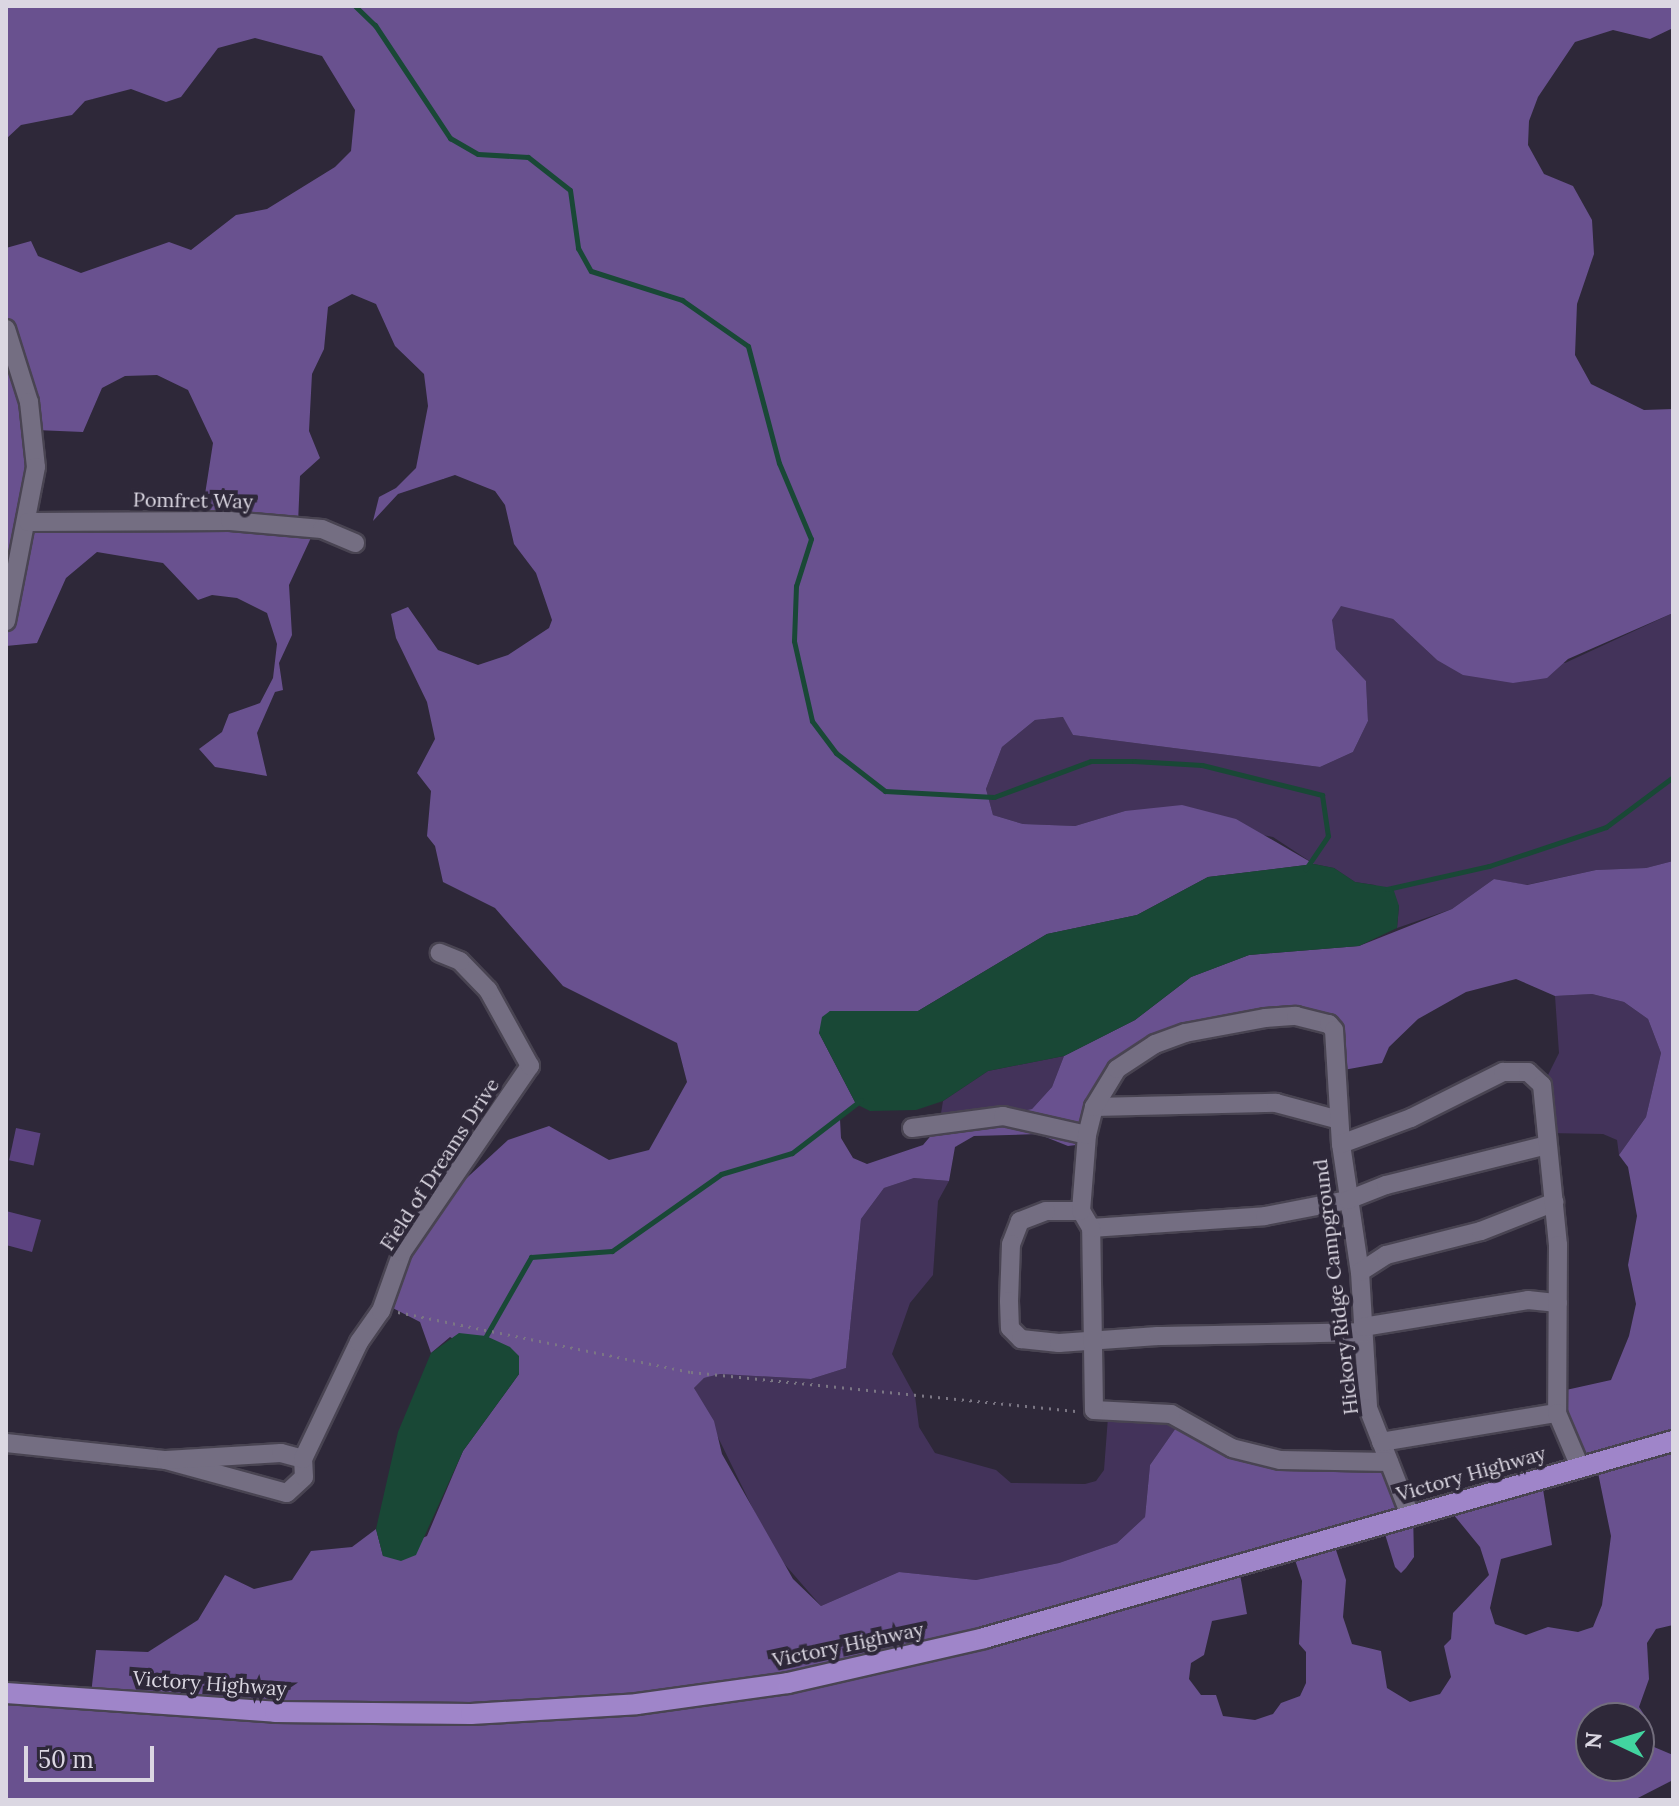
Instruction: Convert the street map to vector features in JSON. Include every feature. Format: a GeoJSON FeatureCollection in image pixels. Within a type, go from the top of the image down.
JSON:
{"type":"FeatureCollection","features":[{"type":"Feature","properties":{"kind":"main road","name":"Victory Highway"},"geometry":{"type":"LineString","coordinates":[[6,1693],[388,1715],[674,1700],[893,1661],[1673,1441]]}},
{"type":"Feature","properties":{"kind":"street"},"geometry":{"type":"LineString","coordinates":[[6,329],[33,426],[36,467],[28,522],[6,621]]}},
{"type":"Feature","properties":{"kind":"street","name":"Pomfret Way"},"geometry":{"type":"LineString","coordinates":[[28,522],[243,522],[322,529],[355,543]]}},
{"type":"Feature","properties":{"kind":"street","name":"Field of Dreams Drive"},"geometry":{"type":"LineString","coordinates":[[6,1443],[166,1460],[287,1493],[304,1477],[303,1459],[359,1342],[381,1311],[402,1252],[530,1066],[488,990],[460,961],[440,953]]}},
{"type":"Feature","properties":{"kind":"street","name":"Hickory Ridge Campground"},"geometry":{"type":"LineString","coordinates":[[1094,1107],[1117,1069],[1155,1044],[1185,1033],[1296,1016],[1320,1020],[1334,1030],[1341,1144],[1360,1272],[1368,1408],[1410,1515]]}},
{"type":"Feature","properties":{"kind":"street"},"geometry":{"type":"LineString","coordinates":[[1341,1144],[1411,1118],[1477,1082],[1503,1072],[1528,1072],[1542,1085],[1544,1146],[1555,1202],[1557,1413],[1580,1467]]}},
{"type":"Feature","properties":{"kind":"street"},"geometry":{"type":"LineString","coordinates":[[1339,1120],[1276,1103],[1094,1107],[1087,1135],[1081,1211],[1091,1228],[1094,1410],[1171,1414],[1232,1448],[1280,1460],[1389,1462]]}},
{"type":"Feature","properties":{"kind":"street"},"geometry":{"type":"LineString","coordinates":[[912,1128],[1003,1116],[1087,1135]]}},
{"type":"Feature","properties":{"kind":"street"},"geometry":{"type":"LineString","coordinates":[[1091,1228],[1265,1216],[1348,1200],[1386,1185],[1544,1146]]}},
{"type":"Feature","properties":{"kind":"street"},"geometry":{"type":"LineString","coordinates":[[1360,1272],[1386,1255],[1481,1231],[1555,1202]]}},
{"type":"Feature","properties":{"kind":"street"},"geometry":{"type":"LineString","coordinates":[[1081,1211],[1046,1211],[1020,1221],[1011,1244],[1010,1328],[1021,1339],[1095,1342],[1363,1329],[1528,1300],[1558,1303]]}},
{"type":"Feature","properties":{"kind":"street"},"geometry":{"type":"LineString","coordinates":[[1381,1442],[1557,1413]]}},
{"type":"Feature","properties":{"kind":"street","name":"Field of Dreams Drive"},"geometry":{"type":"LineString","coordinates":[[166,1460],[281,1453],[303,1459]]}},
{"type":"Feature","properties":{"kind":"path"},"geometry":{"type":"LineString","coordinates":[[381,1311],[479,1326],[591,1355],[691,1372],[902,1390],[1063,1411],[1094,1410]]}},
{"type":"Feature","properties":{"kind":"shaded area"},"geometry":{"type":"Polygon","coordinates":[[[6,6],[1673,6],[1673,28],[1650,39],[1613,30],[1575,42],[1538,97],[1529,121],[1528,145],[1544,174],[1573,186],[1592,220],[1594,254],[1577,304],[1575,355],[1591,384],[1644,410],[1673,409],[1673,613],[1568,659],[1547,678],[1513,683],[1463,675],[1437,660],[1393,619],[1341,606],[1332,620],[1336,649],[1366,681],[1368,721],[1353,752],[1320,767],[1073,735],[1063,717],[1035,720],[1002,747],[986,789],[993,815],[1023,824],[1075,826],[1125,811],[1182,805],[1236,819],[1314,864],[1208,877],[1137,915],[1047,934],[918,1011],[830,1011],[819,1033],[856,1104],[840,1119],[841,1138],[853,1158],[867,1164],[923,1145],[939,1126],[1032,1109],[1052,1087],[1064,1056],[1135,1020],[1191,977],[1249,955],[1359,946],[1452,909],[1494,879],[1527,885],[1596,870],[1646,868],[1673,861],[1673,1625],[1656,1629],[1647,1643],[1649,1679],[1641,1702],[1575,1702],[1575,1782],[1655,1782],[1655,1747],[1673,1755],[1673,1780],[1634,1800],[6,1800],[6,1689],[91,1694],[96,1650],[148,1652],[198,1620],[225,1575],[254,1589],[292,1580],[311,1551],[352,1547],[376,1529],[383,1556],[427,1536],[463,1451],[519,1374],[450,1337],[431,1353],[420,1322],[383,1303],[392,1271],[458,1186],[508,1140],[549,1126],[609,1160],[649,1150],[687,1082],[677,1043],[563,986],[495,908],[443,882],[435,846],[427,836],[431,791],[417,773],[435,739],[427,702],[396,638],[391,614],[408,607],[438,650],[478,665],[508,655],[549,628],[552,620],[536,573],[514,544],[505,505],[495,491],[455,475],[398,494],[373,521],[379,497],[396,488],[416,468],[428,406],[424,374],[395,346],[376,304],[352,294],[328,307],[324,349],[312,374],[309,431],[320,458],[300,476],[298,524],[316,527],[289,585],[292,635],[279,663],[283,690],[275,692],[257,733],[267,776],[215,767],[199,749],[222,732],[229,714],[260,703],[273,678],[277,644],[267,613],[237,598],[212,595],[198,600],[163,563],[97,552],[66,578],[37,643],[6,646],[6,248],[31,241],[38,256],[81,273],[169,242],[191,250],[236,215],[267,209],[335,167],[351,151],[355,110],[322,56],[255,38],[218,48],[181,97],[166,102],[131,89],[85,101],[72,115],[21,125],[6,139],[6,6]],[[157,375],[125,376],[102,388],[83,432],[36,430],[28,519],[201,520],[213,443],[188,390],[157,375]],[[1516,979],[1466,992],[1418,1019],[1389,1047],[1382,1063],[1338,1071],[1329,1023],[1235,1022],[1117,1066],[1092,1143],[1068,1146],[1038,1134],[974,1136],[955,1147],[949,1181],[914,1178],[884,1188],[861,1219],[846,1368],[811,1379],[720,1374],[704,1378],[694,1388],[714,1421],[722,1454],[793,1579],[821,1606],[899,1572],[976,1580],[1059,1563],[1117,1543],[1145,1517],[1150,1465],[1178,1425],[1207,1447],[1252,1463],[1385,1461],[1413,1511],[1414,1557],[1401,1573],[1395,1567],[1381,1521],[1332,1538],[1346,1580],[1343,1617],[1352,1644],[1381,1651],[1387,1688],[1410,1702],[1440,1694],[1451,1677],[1444,1646],[1451,1639],[1453,1613],[1489,1575],[1480,1547],[1444,1503],[1542,1483],[1552,1545],[1501,1559],[1490,1608],[1495,1624],[1526,1635],[1548,1627],[1578,1632],[1593,1627],[1602,1605],[1611,1536],[1597,1468],[1577,1463],[1563,1424],[1566,1390],[1611,1380],[1629,1336],[1636,1304],[1628,1265],[1637,1216],[1628,1167],[1619,1155],[1646,1117],[1661,1053],[1648,1019],[1624,1002],[1592,994],[1555,996],[1516,979]],[[1291,1548],[1238,1563],[1247,1614],[1212,1621],[1204,1655],[1191,1663],[1189,1679],[1201,1695],[1216,1695],[1223,1716],[1255,1720],[1273,1714],[1281,1703],[1300,1696],[1306,1683],[1306,1652],[1299,1644],[1302,1581],[1291,1548]]]}},
{"type":"Feature","properties":{"kind":"shaded area"},"geometry":{"type":"Polygon","coordinates":[[[1341,605],[1393,619],[1437,660],[1565,663],[1673,613],[1673,861],[1646,868],[1596,870],[1526,885],[1494,879],[1452,909],[1397,928],[1399,906],[1375,885],[1355,882],[1334,868],[1314,864],[1273,837],[1125,811],[1075,826],[1023,824],[993,815],[986,789],[1002,747],[1035,720],[1064,717],[1073,735],[1320,767],[1353,752],[1368,721],[1366,681],[1336,649],[1331,620],[1341,605]]]}},
{"type":"Feature","properties":{"kind":"shaded area"},"geometry":{"type":"Polygon","coordinates":[[[1314,864],[1334,868],[1355,882],[1393,888],[1399,906],[1397,928],[1359,946],[1249,955],[1191,977],[1135,1020],[1064,1056],[988,1071],[943,1101],[916,1110],[870,1111],[856,1104],[819,1033],[822,1017],[830,1011],[918,1011],[1047,934],[1137,915],[1208,877],[1314,864]]]}},
{"type":"Feature","properties":{"kind":"shaded area"},"geometry":{"type":"Polygon","coordinates":[[[1592,994],[1624,1002],[1648,1019],[1661,1053],[1646,1117],[1619,1155],[1617,1140],[1603,1134],[1547,1133],[1544,1083],[1559,1053],[1555,996],[1592,994]]]}},
{"type":"Feature","properties":{"kind":"shaded area"},"geometry":{"type":"Polygon","coordinates":[[[1064,1056],[1052,1087],[1032,1109],[939,1126],[943,1101],[988,1071],[1064,1056]]]}},
{"type":"Feature","properties":{"kind":"shaded area"},"geometry":{"type":"Polygon","coordinates":[[[914,1178],[949,1181],[938,1201],[933,1275],[910,1303],[892,1354],[915,1396],[919,1427],[935,1453],[996,1470],[1011,1483],[1085,1484],[1096,1481],[1104,1470],[1108,1417],[1163,1415],[1178,1425],[1150,1465],[1145,1517],[1117,1543],[1059,1563],[976,1580],[899,1572],[821,1606],[774,1552],[694,1388],[704,1378],[720,1374],[811,1379],[846,1368],[861,1219],[884,1188],[914,1178]]]}},
{"type":"Feature","properties":{"kind":"shaded area"},"geometry":{"type":"Polygon","coordinates":[[[459,1333],[486,1336],[510,1347],[519,1356],[519,1374],[463,1451],[416,1555],[401,1561],[383,1556],[376,1529],[398,1432],[431,1353],[459,1333]]]}},
{"type":"Feature","properties":{"kind":"building"},"geometry":{"type":"Polygon","coordinates":[[[16,1128],[40,1133],[34,1165],[9,1160],[16,1128]]]}},
{"type":"Feature","properties":{"kind":"building"},"geometry":{"type":"Polygon","coordinates":[[[6,1211],[41,1220],[32,1252],[6,1245],[6,1211]]]}},
{"type":"Feature","properties":{"kind":"waterway"},"geometry":{"type":"LineString","coordinates":[[355,6],[375,25],[450,138],[478,154],[528,157],[570,190],[578,248],[591,271],[682,300],[748,346],[779,463],[811,539],[796,586],[794,641],[812,721],[836,753],[885,791],[994,797],[1091,761],[1202,765],[1322,795],[1328,836],[1306,869]]}},
{"type":"Feature","properties":{"kind":"waterway"},"geometry":{"type":"LineString","coordinates":[[1387,889],[1489,866],[1606,827],[1673,777]]}},
{"type":"Feature","properties":{"kind":"waterway"},"geometry":{"type":"LineString","coordinates":[[486,1336],[531,1257],[612,1251],[721,1174],[792,1153],[861,1100]]}}]}
